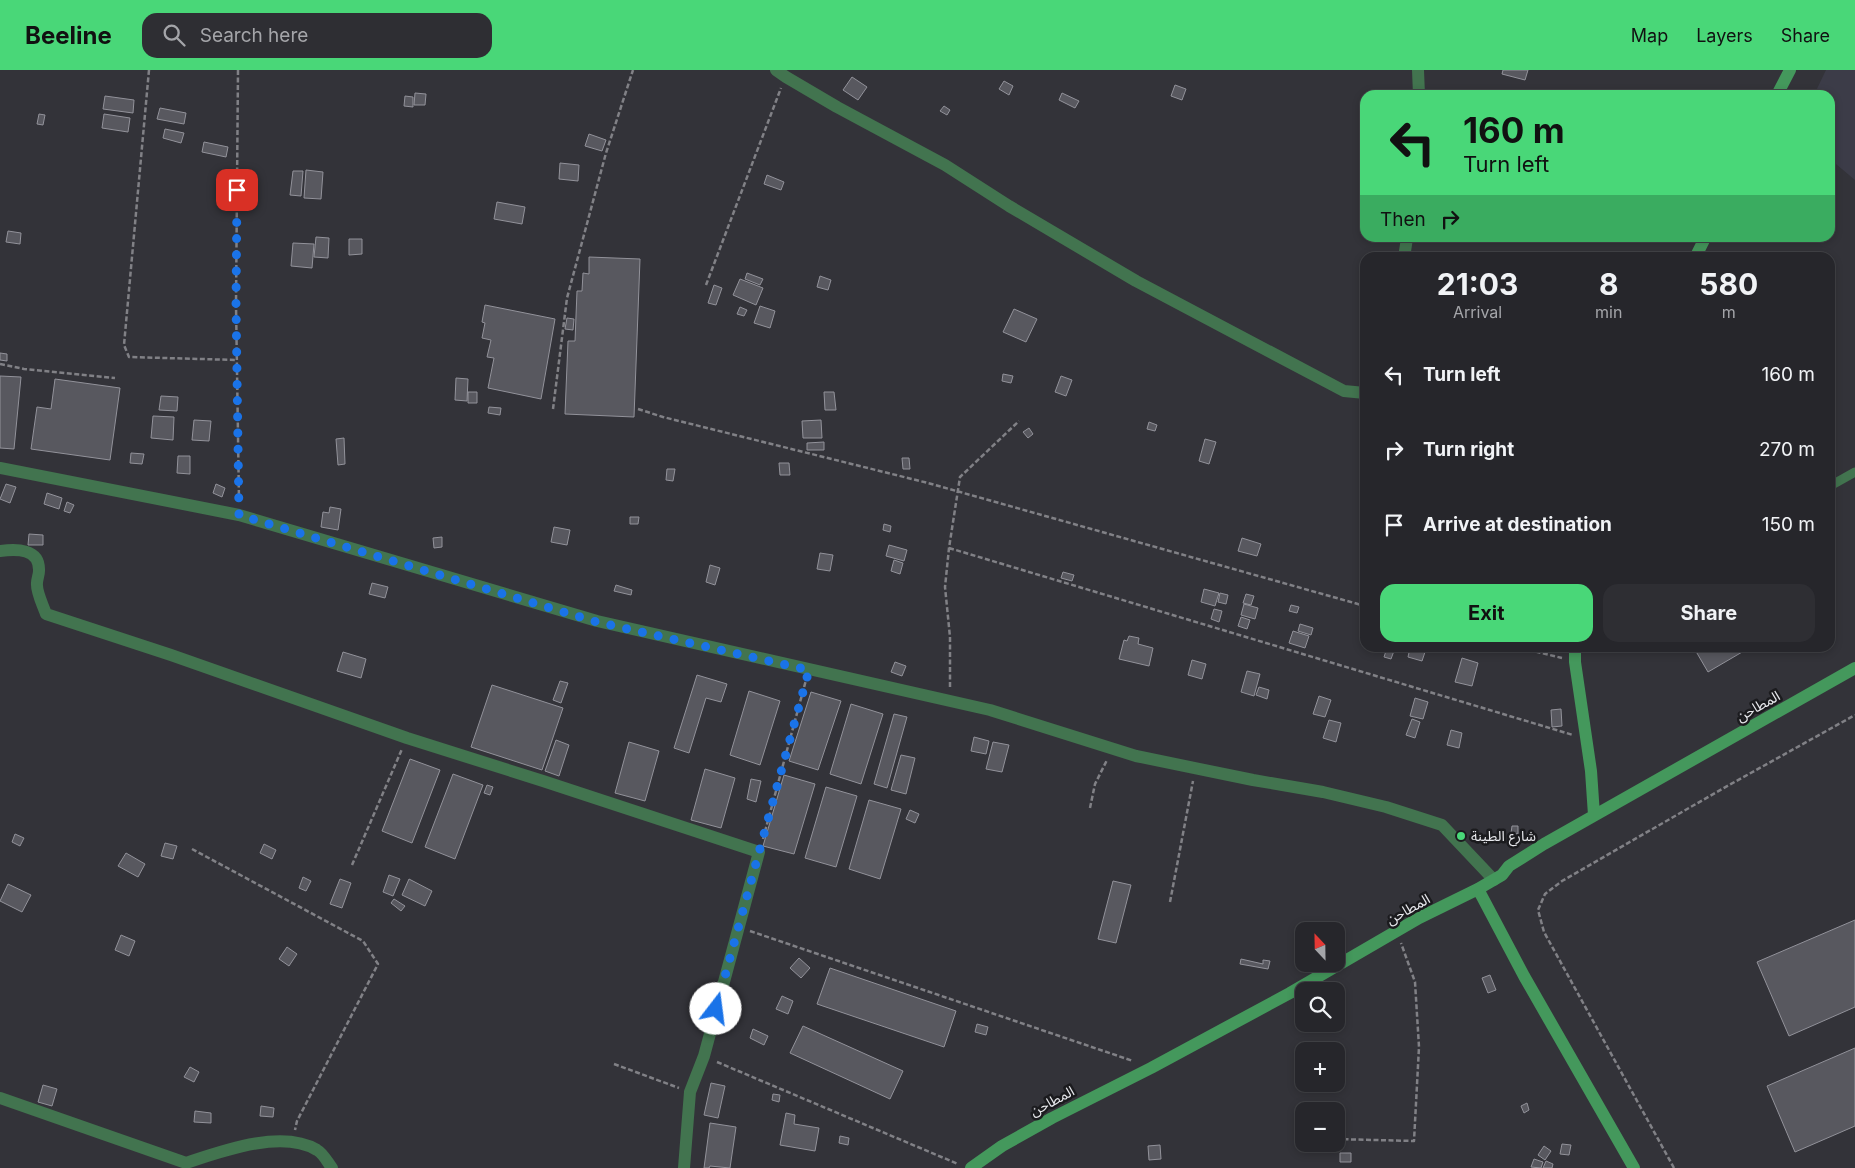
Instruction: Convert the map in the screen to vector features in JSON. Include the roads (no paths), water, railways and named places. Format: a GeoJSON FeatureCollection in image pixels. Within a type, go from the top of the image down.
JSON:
{"type":"FeatureCollection","features":[{"type":"Feature","properties":{"kind":"main road"},"geometry":{"type":"LineString","coordinates":[[1780,90],[1790,70]]}},
{"type":"Feature","properties":{"kind":"main road"},"geometry":{"type":"LineString","coordinates":[[1575,652],[1591,771],[1594,816]]}},
{"type":"Feature","properties":{"kind":"main road","name":"المطاحن"},"geometry":{"type":"LineString","coordinates":[[971,1168],[1002,1146],[1052,1118],[1151,1068],[1398,932],[1419,918],[1494,880],[1502,875],[1509,866],[1594,816],[1855,668]]}},
{"type":"Feature","properties":{"kind":"main road"},"geometry":{"type":"LineString","coordinates":[[1478,889],[1529,985],[1634,1168]]}},
{"type":"Feature","properties":{"kind":"street"},"geometry":{"type":"LineString","coordinates":[[1418,70],[1419,90]]}},
{"type":"Feature","properties":{"kind":"street"},"geometry":{"type":"LineString","coordinates":[[781,74],[880,131],[946,165],[1010,206],[1136,281],[1344,391],[1360,393]]}},
{"type":"Feature","properties":{"kind":"street"},"geometry":{"type":"LineString","coordinates":[[0,468],[239,515],[597,622],[1007,714],[1136,756],[1341,796],[1386,807],[1442,826],[1494,880]]}},
{"type":"Feature","properties":{"kind":"street"},"geometry":{"type":"LineString","coordinates":[[0,551],[18,549],[30,552],[37,560],[39,571],[36,585],[46,614],[180,658],[406,738],[759,852],[704,1056],[690,1092],[684,1168]]}},
{"type":"Feature","properties":{"kind":"street"},"geometry":{"type":"LineString","coordinates":[[0,1098],[186,1163],[269,1141],[293,1141],[318,1150],[332,1168]]}},
{"type":"Feature","properties":{"kind":"lane"},"geometry":{"type":"LineString","coordinates":[[1835,483],[1855,472]]}},
{"type":"Feature","properties":{"kind":"place","name":"شارع الطينة"},"geometry":{"type":"Point","coordinates":[1461,836]}}]}
